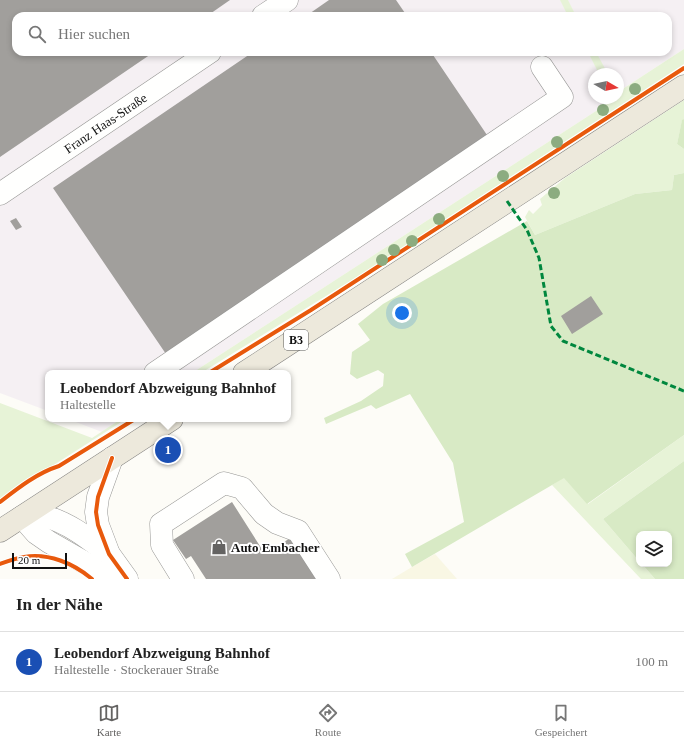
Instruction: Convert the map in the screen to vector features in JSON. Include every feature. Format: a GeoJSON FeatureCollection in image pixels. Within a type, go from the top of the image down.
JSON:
{"type":"FeatureCollection","features":[{"type":"Feature","properties":{"kind":"main road","name":"B3"},"geometry":{"type":"LineString","coordinates":[[249,370],[684,86]]}},
{"type":"Feature","properties":{"kind":"main road"},"geometry":{"type":"LineString","coordinates":[[0,531],[167,422]]}},
{"type":"Feature","properties":{"kind":"street"},"geometry":{"type":"LineString","coordinates":[[269,12],[287,0]]}},
{"type":"Feature","properties":{"kind":"street","name":"Franz Haas-Straße"},"geometry":{"type":"LineString","coordinates":[[0,194],[204,56]]}},
{"type":"Feature","properties":{"kind":"street"},"geometry":{"type":"LineString","coordinates":[[159,370],[562,97],[542,67]]}},
{"type":"Feature","properties":{"kind":"street"},"geometry":{"type":"LineString","coordinates":[[112,458],[98,497],[96,512],[98,526],[109,554],[127,579]]}},
{"type":"Feature","properties":{"kind":"street"},"geometry":{"type":"LineString","coordinates":[[183,579],[162,545],[161,524],[224,483],[242,488],[264,514],[277,523],[298,531],[329,579]]}},
{"type":"Feature","properties":{"kind":"street"},"geometry":{"type":"LineString","coordinates":[[22,517],[46,517],[66,525],[79,532],[109,554]]}},
{"type":"Feature","properties":{"kind":"street"},"geometry":{"type":"LineString","coordinates":[[22,517],[36,533],[89,564],[106,579]]}},
{"type":"Feature","properties":{"kind":"shaded area"},"geometry":{"type":"Polygon","coordinates":[[[0,0],[684,0],[684,49],[624,88],[624,68],[588,68],[588,104],[607,104],[197,370],[45,370],[45,410],[0,393],[0,0]]]}},
{"type":"Feature","properties":{"kind":"shaded area"},"geometry":{"type":"Polygon","coordinates":[[[76,422],[117,422],[102,432],[76,422]]]}},
{"type":"Feature","properties":{"kind":"shaded area"},"geometry":{"type":"Polygon","coordinates":[[[435,554],[457,579],[392,579],[412,567],[435,554]]]}},
{"type":"Feature","properties":{"kind":"green space"},"geometry":{"type":"Polygon","coordinates":[[[560,0],[568,0],[574,12],[566,12],[560,0]]]}},
{"type":"Feature","properties":{"kind":"green space"},"geometry":{"type":"Polygon","coordinates":[[[684,49],[684,64],[624,103],[624,88],[684,49]]]}},
{"type":"Feature","properties":{"kind":"green space"},"geometry":{"type":"Polygon","coordinates":[[[590,56],[598,56],[605,68],[596,68],[590,56]]]}},
{"type":"Feature","properties":{"kind":"green space"},"geometry":{"type":"Polygon","coordinates":[[[684,100],[684,119],[682,121],[677,144],[684,149],[684,173],[674,175],[672,190],[635,194],[535,235],[525,217],[529,210],[533,214],[542,205],[540,199],[565,178],[684,100]]]}},
{"type":"Feature","properties":{"kind":"green space"},"geometry":{"type":"Polygon","coordinates":[[[607,104],[623,104],[360,275],[206,370],[197,370],[607,104]]]}},
{"type":"Feature","properties":{"kind":"green space"},"geometry":{"type":"Polygon","coordinates":[[[684,119],[684,149],[677,144],[682,120],[684,119]]]}},
{"type":"Feature","properties":{"kind":"green space"},"geometry":{"type":"Polygon","coordinates":[[[684,173],[684,435],[587,504],[564,478],[412,567],[405,554],[464,522],[453,463],[410,394],[376,409],[371,405],[326,424],[324,418],[361,401],[383,386],[384,374],[378,370],[357,379],[350,374],[352,352],[370,340],[358,324],[383,304],[527,221],[535,235],[635,194],[672,190],[674,175],[684,173]]]}},
{"type":"Feature","properties":{"kind":"green space"},"geometry":{"type":"Polygon","coordinates":[[[0,403],[45,420],[45,422],[50,422],[92,438],[116,422],[121,422],[0,499],[0,403]]]}},
{"type":"Feature","properties":{"kind":"green space"},"geometry":{"type":"Polygon","coordinates":[[[684,435],[684,461],[603,519],[636,558],[636,567],[645,567],[655,579],[641,579],[552,485],[564,477],[588,504],[684,435]]]}},
{"type":"Feature","properties":{"kind":"green space"},"geometry":{"type":"Polygon","coordinates":[[[684,461],[684,579],[655,579],[645,567],[672,567],[672,531],[636,531],[636,558],[603,519],[684,461]]]}},
{"type":"Feature","properties":{"kind":"building"},"geometry":{"type":"Polygon","coordinates":[[[0,0],[230,0],[213,12],[12,12],[12,56],[148,56],[0,157],[0,0]]]}},
{"type":"Feature","properties":{"kind":"building"},"geometry":{"type":"Polygon","coordinates":[[[329,0],[396,0],[404,12],[312,12],[329,0]]]}},
{"type":"Feature","properties":{"kind":"building"},"geometry":{"type":"Polygon","coordinates":[[[247,56],[434,56],[487,135],[166,354],[53,188],[247,56]]]}},
{"type":"Feature","properties":{"kind":"building"},"geometry":{"type":"Polygon","coordinates":[[[16,218],[22,227],[16,230],[10,221],[16,218]]]}},
{"type":"Feature","properties":{"kind":"building"},"geometry":{"type":"Polygon","coordinates":[[[591,296],[603,314],[572,334],[561,316],[591,296]]]}},
{"type":"Feature","properties":{"kind":"building","name":"Auto Embacher"},"geometry":{"type":"Polygon","coordinates":[[[232,502],[265,554],[295,535],[323,579],[206,579],[191,556],[186,559],[173,540],[232,502]]]}},
{"type":"Feature","properties":{"kind":"marked path"},"geometry":{"type":"LineString","coordinates":[[507,201],[527,230],[539,258],[551,326],[563,341],[684,391]]}},
{"type":"Feature","properties":{"kind":"cycle path"},"geometry":{"type":"LineString","coordinates":[[214,370],[311,310],[684,68]]}},
{"type":"Feature","properties":{"kind":"cycle path"},"geometry":{"type":"LineString","coordinates":[[0,502],[35,477],[59,466],[130,422]]}},
{"type":"Feature","properties":{"kind":"cycle path"},"geometry":{"type":"LineString","coordinates":[[112,458],[98,497],[96,512],[98,525],[109,554],[127,579]]}},
{"type":"Feature","properties":{"kind":"cycle path"},"geometry":{"type":"LineString","coordinates":[[0,564],[21,557],[42,556],[60,560],[69,564],[85,573],[92,579]]}},
{"type":"Feature","properties":{"kind":"place","name":"Leobendorf Abzweigung Bahnhof"},"geometry":{"type":"Point","coordinates":[168,450]}},
{"type":"Feature","properties":{"kind":"place","name":"Auto Embacher"},"geometry":{"type":"Point","coordinates":[219,547]}}]}
